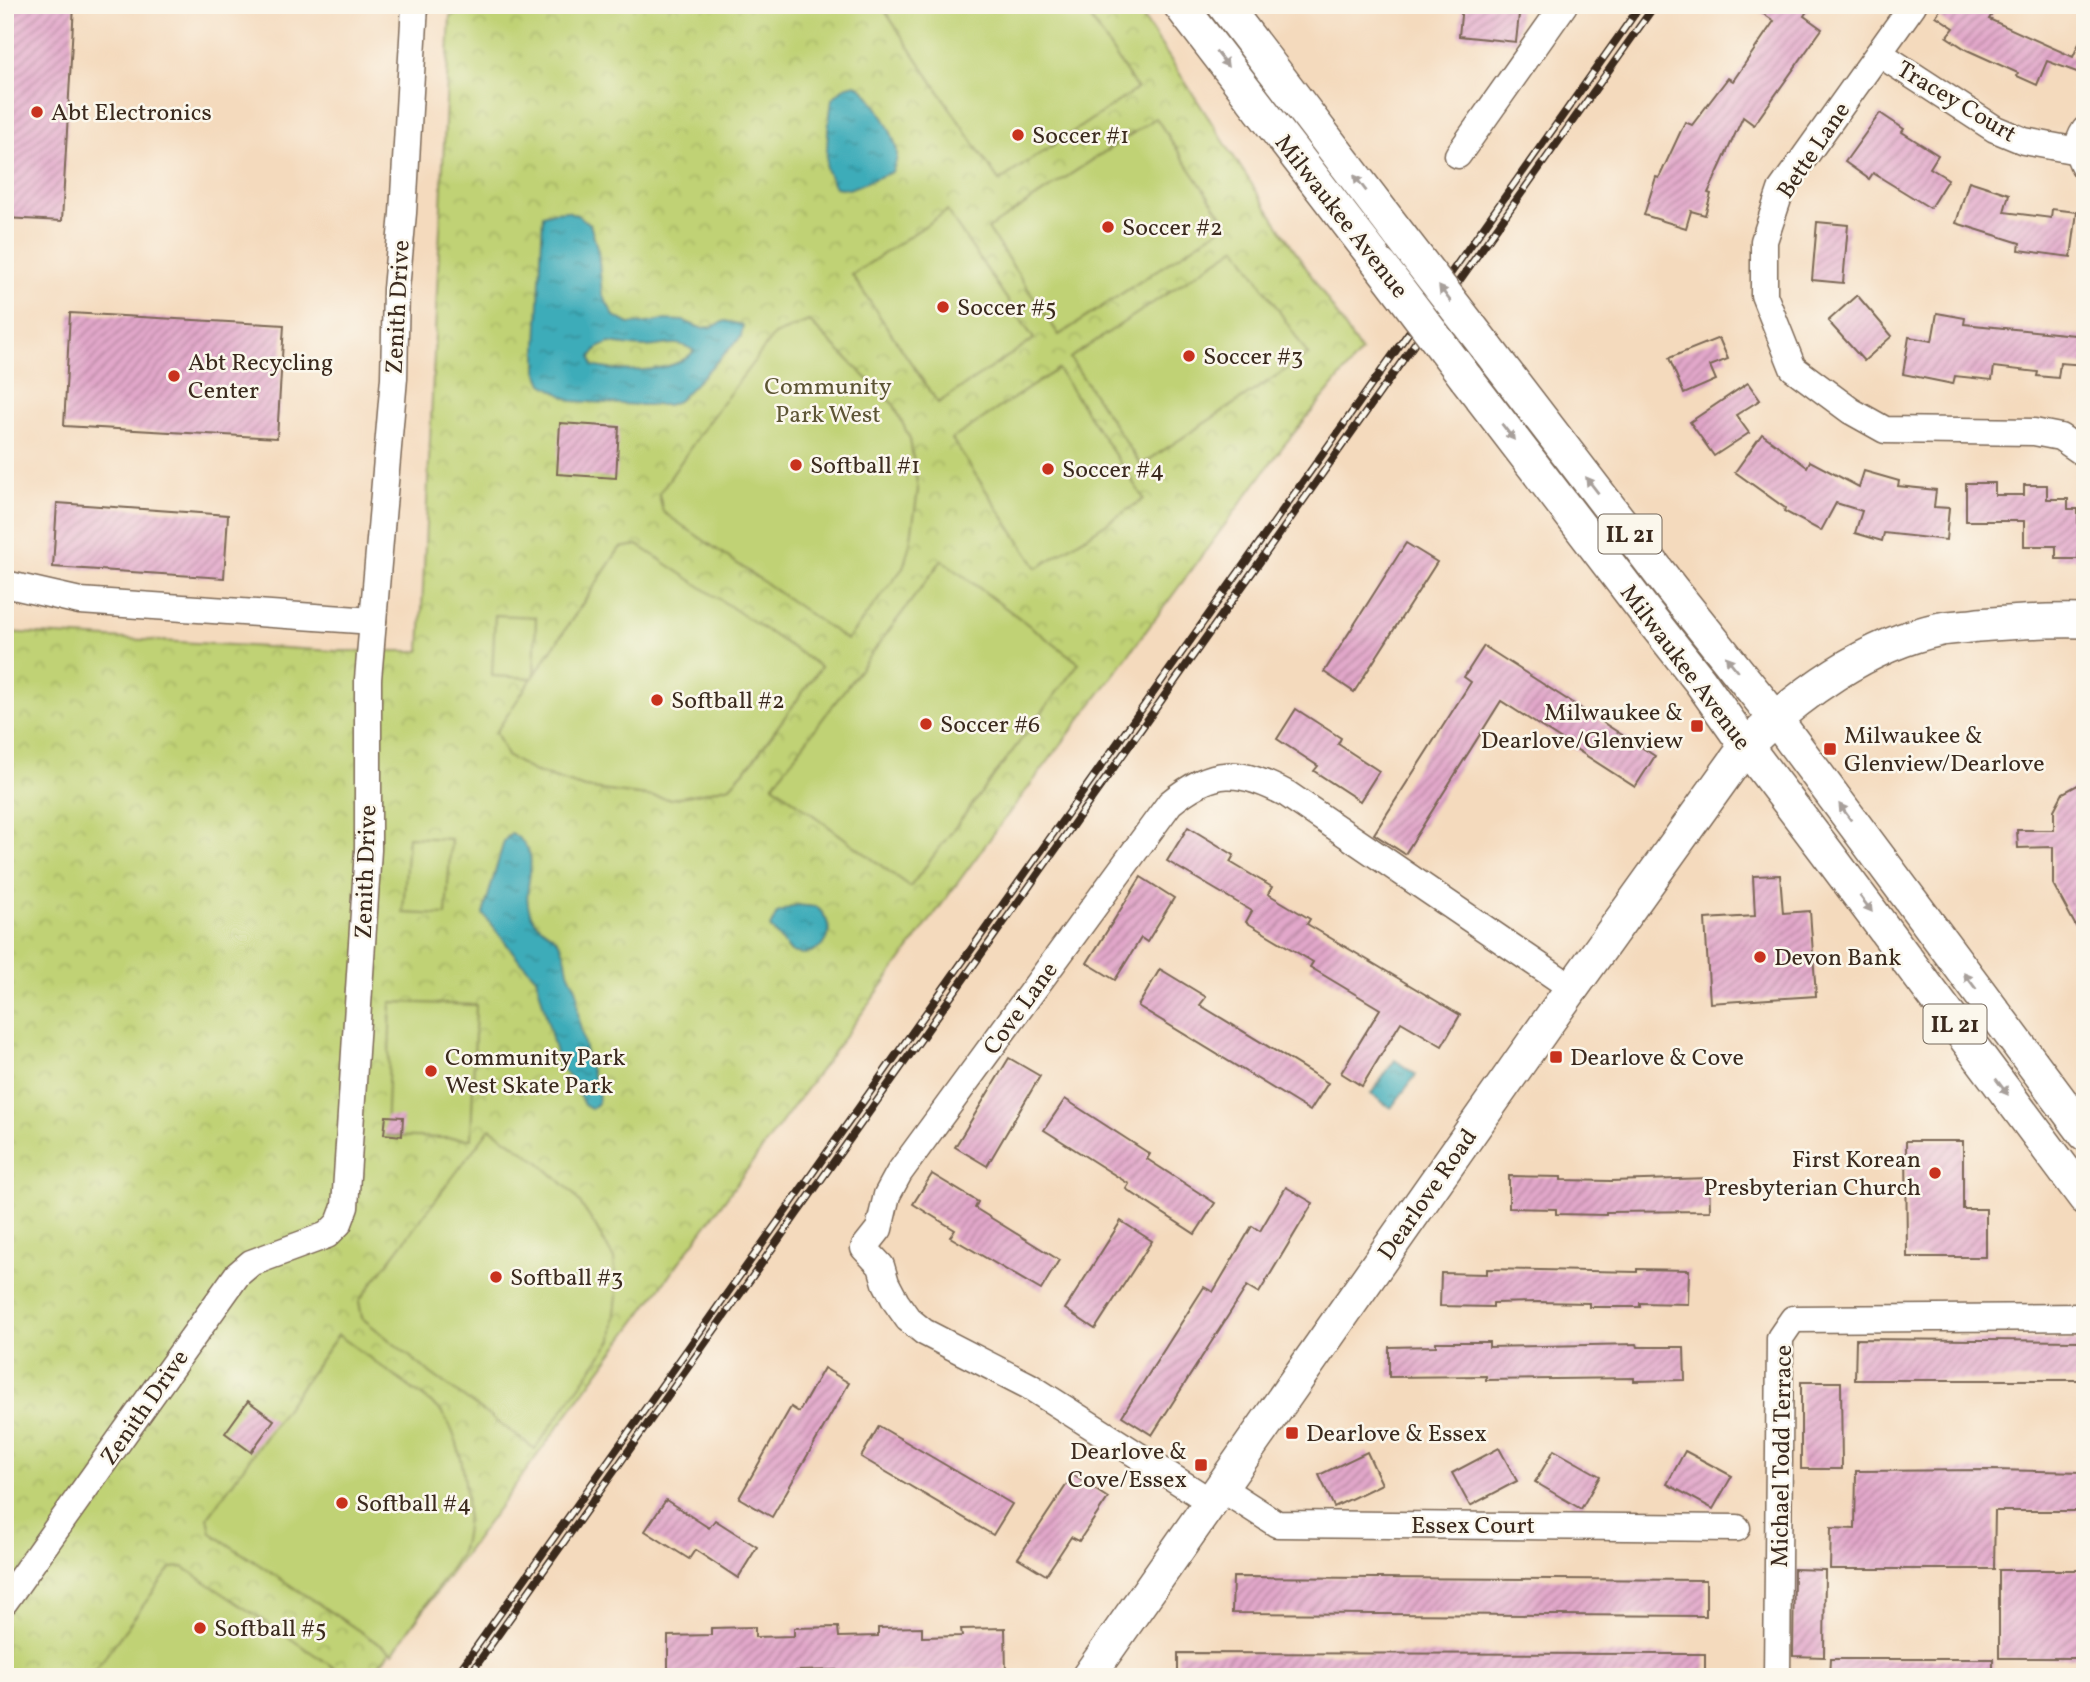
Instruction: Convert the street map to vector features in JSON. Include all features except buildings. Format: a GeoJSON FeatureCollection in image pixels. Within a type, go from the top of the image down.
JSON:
{"type":"FeatureCollection","features":[{"type":"Feature","properties":{"kind":"main road","name":"Milwaukee Avenue"},"geometry":{"type":"LineString","coordinates":[[1180,5],[1700,681],[2085,1198]]}},
{"type":"Feature","properties":{"kind":"main road","name":"Milwaukee Avenue"},"geometry":{"type":"LineString","coordinates":[[1224,5],[1671,588],[1775,718],[2085,1134]]}},
{"type":"Feature","properties":{"kind":"main road","name":"Dearlove Road"},"geometry":{"type":"LineString","coordinates":[[1088,1677],[1572,988],[1746,746],[1775,718],[1820,685],[1877,650],[1940,629],[2029,620],[2085,621]]}},
{"type":"Feature","properties":{"kind":"street","name":"Zenith Drive"},"geometry":{"type":"LineString","coordinates":[[5,1601],[237,1275],[251,1263],[327,1235],[339,1223],[343,1213],[350,1148],[368,850],[368,679],[394,378],[396,289],[415,5]]}},
{"type":"Feature","properties":{"kind":"street"},"geometry":{"type":"LineString","coordinates":[[1458,156],[1564,5]]}},
{"type":"Feature","properties":{"kind":"street","name":"Bette Lane"},"geometry":{"type":"LineString","coordinates":[[1913,5],[1781,190],[1764,241],[1764,295],[1793,368],[1851,411],[1885,430],[2034,432],[2060,437],[2085,454]]}},
{"type":"Feature","properties":{"kind":"street","name":"Tracey Court"},"geometry":{"type":"LineString","coordinates":[[1880,54],[1995,129],[2024,141],[2082,149]]}},
{"type":"Feature","properties":{"kind":"street"},"geometry":{"type":"LineString","coordinates":[[5,584],[80,601],[373,621]]}},
{"type":"Feature","properties":{"kind":"street","name":"Cove Lane"},"geometry":{"type":"LineString","coordinates":[[1216,1495],[1029,1386],[924,1332],[908,1319],[886,1283],[881,1266],[864,1248],[879,1229],[887,1195],[899,1173],[1170,803],[1199,782],[1213,777],[1245,776],[1287,794],[1572,988]]}},
{"type":"Feature","properties":{"kind":"street","name":"Michael Todd Terrace"},"geometry":{"type":"LineString","coordinates":[[1777,1677],[1780,1338],[1793,1319],[2085,1317]]}},
{"type":"Feature","properties":{"kind":"street","name":"Essex Court"},"geometry":{"type":"LineString","coordinates":[[1216,1495],[1277,1524],[1737,1528]]}},
{"type":"Feature","properties":{"kind":"green space","name":"Community Park West"},"geometry":{"type":"Polygon","coordinates":[[[485,5],[1135,5],[1361,352],[1284,445],[1003,821],[412,1626],[369,1677],[5,1677],[5,632],[336,651],[420,651],[450,16],[485,5]]]}},
{"type":"Feature","properties":{"kind":"green space","name":"Soccer #1"},"geometry":{"type":"Polygon","coordinates":[[[881,5],[1082,5],[1137,89],[999,181],[881,5]]]}},
{"type":"Feature","properties":{"kind":"green space","name":"Soccer #2"},"geometry":{"type":"Polygon","coordinates":[[[1156,118],[1227,224],[1059,335],[988,229],[1156,118]]]}},
{"type":"Feature","properties":{"kind":"green space","name":"Soccer #5"},"geometry":{"type":"Polygon","coordinates":[[[947,211],[1034,339],[938,403],[852,275],[947,211]]]}},
{"type":"Feature","properties":{"kind":"green space","name":"Soccer #3"},"geometry":{"type":"Polygon","coordinates":[[[1237,247],[1308,355],[1141,465],[1070,358],[1237,247]]]}},
{"type":"Feature","properties":{"kind":"green space","name":"Softball #1"},"geometry":{"type":"Polygon","coordinates":[[[809,321],[894,405],[910,439],[918,490],[910,544],[903,568],[847,640],[663,512],[659,494],[708,422],[774,335],[809,321]]]}},
{"type":"Feature","properties":{"kind":"green space","name":"Soccer #4"},"geometry":{"type":"Polygon","coordinates":[[[1058,369],[1144,499],[1037,568],[952,439],[1058,369]]]}},
{"type":"Feature","properties":{"kind":"green space","name":"Softball #2"},"geometry":{"type":"Polygon","coordinates":[[[638,545],[821,667],[752,762],[730,786],[670,799],[585,788],[533,771],[507,756],[496,732],[532,678],[492,676],[495,615],[536,617],[534,676],[620,548],[638,545]]]}},
{"type":"Feature","properties":{"kind":"green space","name":"Soccer #6"},"geometry":{"type":"Polygon","coordinates":[[[942,560],[1079,663],[910,887],[773,785],[942,560]]]}},
{"type":"Feature","properties":{"kind":"green space"},"geometry":{"type":"Polygon","coordinates":[[[408,837],[451,839],[446,915],[403,913],[408,837]]]}},
{"type":"Feature","properties":{"kind":"green space","name":"Community Park West Skate Park"},"geometry":{"type":"Polygon","coordinates":[[[391,1002],[476,1005],[471,1139],[386,1136],[391,1002]]]}},
{"type":"Feature","properties":{"kind":"green space","name":"Softball #3"},"geometry":{"type":"Polygon","coordinates":[[[490,1128],[539,1162],[573,1193],[614,1259],[617,1295],[612,1340],[535,1449],[429,1372],[362,1318],[359,1301],[490,1128]]]}},
{"type":"Feature","properties":{"kind":"green space","name":"Softball #4"},"geometry":{"type":"Polygon","coordinates":[[[338,1335],[442,1413],[456,1442],[465,1482],[466,1522],[460,1554],[393,1653],[211,1533],[208,1517],[338,1335]]]}},
{"type":"Feature","properties":{"kind":"green space","name":"Softball #5"},"geometry":{"type":"Polygon","coordinates":[[[183,1567],[348,1677],[90,1677],[171,1568],[183,1567]]]}},
{"type":"Feature","properties":{"kind":"water"},"geometry":{"type":"Polygon","coordinates":[[[855,84],[876,105],[893,138],[897,156],[892,172],[849,189],[835,187],[826,169],[828,130],[832,99],[845,87],[855,84]]]}},
{"type":"Feature","properties":{"kind":"water"},"geometry":{"type":"Polygon","coordinates":[[[567,211],[590,224],[598,251],[602,294],[614,316],[629,324],[663,320],[684,321],[701,328],[712,327],[725,321],[743,325],[741,337],[678,401],[668,405],[638,405],[572,401],[543,384],[537,370],[537,345],[543,215],[567,211]],[[609,343],[598,348],[591,357],[593,366],[618,370],[661,368],[685,359],[694,351],[675,344],[644,347],[609,343]]]}},
{"type":"Feature","properties":{"kind":"water"},"geometry":{"type":"Polygon","coordinates":[[[511,833],[523,842],[529,852],[531,862],[527,896],[534,920],[560,944],[577,991],[581,1032],[599,1097],[597,1104],[591,1109],[584,1105],[572,1080],[559,1065],[536,977],[483,914],[504,841],[511,833]]]}},
{"type":"Feature","properties":{"kind":"water"},"geometry":{"type":"Polygon","coordinates":[[[796,905],[817,907],[828,927],[827,940],[816,950],[805,954],[791,952],[770,927],[777,913],[796,905]]]}},
{"type":"Feature","properties":{"kind":"water"},"geometry":{"type":"Polygon","coordinates":[[[1395,1060],[1416,1075],[1391,1108],[1371,1094],[1395,1060]]]}},
{"type":"Feature","properties":{"kind":"railway"},"geometry":{"type":"LineString","coordinates":[[455,1677],[1641,5]]}},
{"type":"Feature","properties":{"kind":"railway"},"geometry":{"type":"LineString","coordinates":[[468,1677],[1655,5]]}},
{"type":"Feature","properties":{"kind":"place","name":"Abt Electronics"},"geometry":{"type":"Point","coordinates":[37,112]}},
{"type":"Feature","properties":{"kind":"place","name":"Soccer #1"},"geometry":{"type":"Point","coordinates":[1018,135]}},
{"type":"Feature","properties":{"kind":"place","name":"Soccer #2"},"geometry":{"type":"Point","coordinates":[1108,227]}},
{"type":"Feature","properties":{"kind":"place","name":"Soccer #5"},"geometry":{"type":"Point","coordinates":[943,307]}},
{"type":"Feature","properties":{"kind":"place","name":"Soccer #3"},"geometry":{"type":"Point","coordinates":[1189,356]}},
{"type":"Feature","properties":{"kind":"place","name":"Abt Recycling Center"},"geometry":{"type":"Point","coordinates":[174,376]}},
{"type":"Feature","properties":{"kind":"place","name":"Softball #1"},"geometry":{"type":"Point","coordinates":[796,465]}},
{"type":"Feature","properties":{"kind":"place","name":"Soccer #4"},"geometry":{"type":"Point","coordinates":[1048,469]}},
{"type":"Feature","properties":{"kind":"place","name":"Softball #2"},"geometry":{"type":"Point","coordinates":[657,700]}},
{"type":"Feature","properties":{"kind":"place","name":"Soccer #6"},"geometry":{"type":"Point","coordinates":[926,724]}},
{"type":"Feature","properties":{"kind":"place","name":"Milwaukee & Dearlove/Glenview"},"geometry":{"type":"Point","coordinates":[1697,726]}},
{"type":"Feature","properties":{"kind":"place","name":"Milwaukee & Glenview/Dearlove"},"geometry":{"type":"Point","coordinates":[1830,749]}},
{"type":"Feature","properties":{"kind":"place","name":"Devon Bank"},"geometry":{"type":"Point","coordinates":[1760,957]}},
{"type":"Feature","properties":{"kind":"place","name":"Dearlove & Cove"},"geometry":{"type":"Point","coordinates":[1556,1057]}},
{"type":"Feature","properties":{"kind":"place","name":"Community Park West Skate Park"},"geometry":{"type":"Point","coordinates":[431,1071]}},
{"type":"Feature","properties":{"kind":"place","name":"First Korean Presbyterian Church"},"geometry":{"type":"Point","coordinates":[1935,1173]}},
{"type":"Feature","properties":{"kind":"place","name":"Softball #3"},"geometry":{"type":"Point","coordinates":[496,1277]}},
{"type":"Feature","properties":{"kind":"place","name":"Dearlove & Essex"},"geometry":{"type":"Point","coordinates":[1292,1433]}},
{"type":"Feature","properties":{"kind":"place","name":"Dearlove & Cove/Essex"},"geometry":{"type":"Point","coordinates":[1201,1465]}},
{"type":"Feature","properties":{"kind":"place","name":"Softball #4"},"geometry":{"type":"Point","coordinates":[342,1503]}},
{"type":"Feature","properties":{"kind":"place","name":"Softball #5"},"geometry":{"type":"Point","coordinates":[200,1628]}}]}
